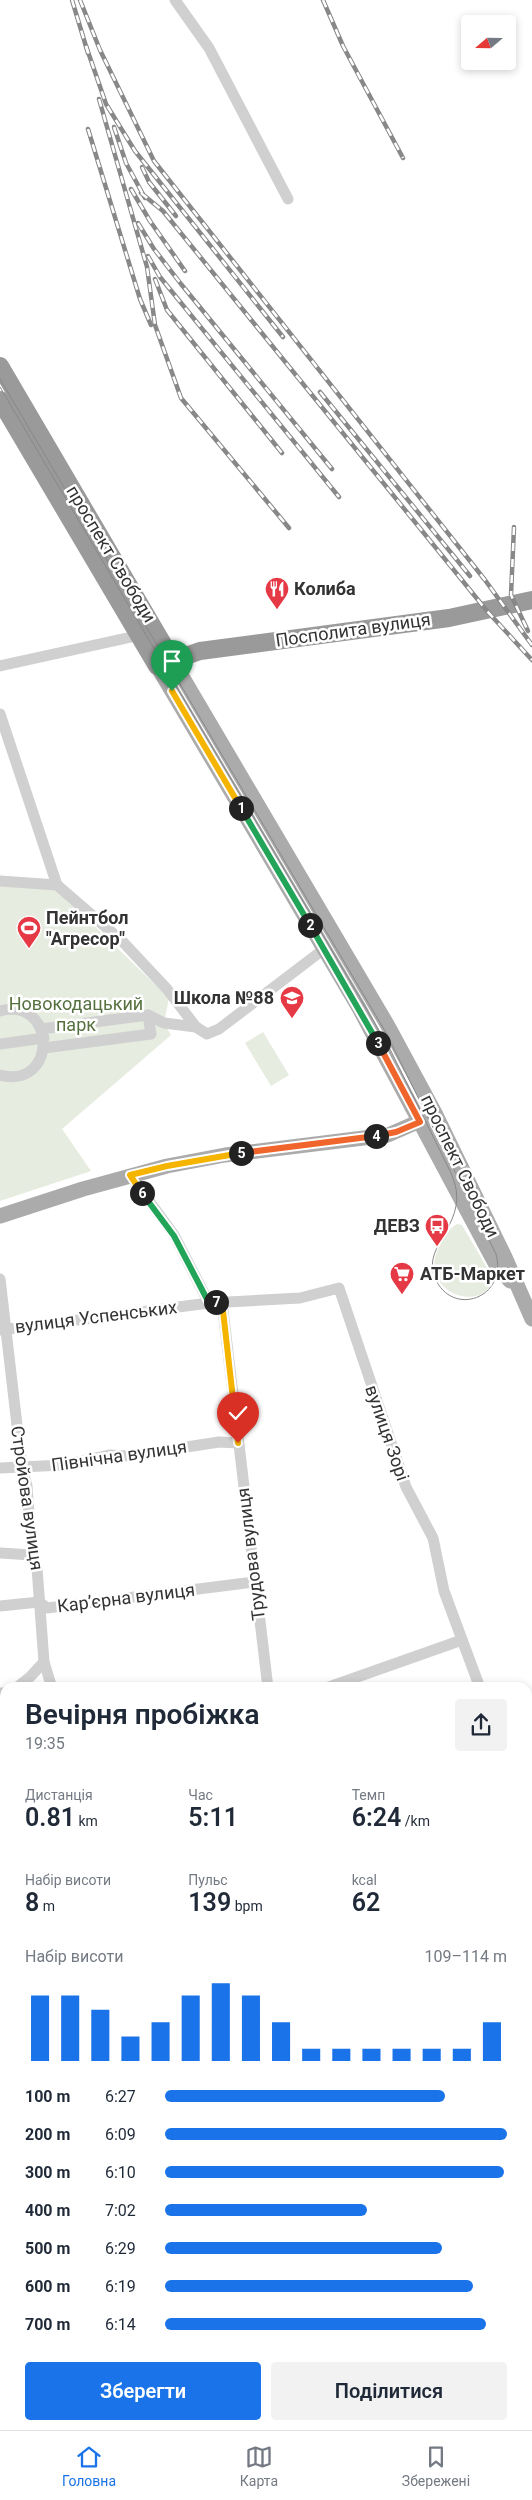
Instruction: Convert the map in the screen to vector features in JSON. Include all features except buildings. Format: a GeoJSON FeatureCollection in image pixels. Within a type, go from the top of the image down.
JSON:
{"type":"FeatureCollection","features":[{"type":"Feature","properties":{"kind":"highway","name":"проспект Свободи"},"geometry":{"type":"LineString","coordinates":[[0,366],[7,393],[165,663]]}},
{"type":"Feature","properties":{"kind":"highway","name":"проспект Свободи"},"geometry":{"type":"LineString","coordinates":[[0,400],[147,633]]}},
{"type":"Feature","properties":{"kind":"highway","name":"Посполита вулиця"},"geometry":{"type":"LineString","coordinates":[[165,663],[200,652],[449,618],[532,600]]}},
{"type":"Feature","properties":{"kind":"main road","name":"проспект Свободи"},"geometry":{"type":"LineString","coordinates":[[165,663],[324,949],[364,1017],[495,1263],[522,1295]]}},
{"type":"Feature","properties":{"kind":"main road","name":"проспект Свободи"},"geometry":{"type":"LineString","coordinates":[[165,663],[381,1013],[435,1114],[532,1319]]}},
{"type":"Feature","properties":{"kind":"main road"},"geometry":{"type":"LineString","coordinates":[[0,1216],[130,1175],[225,1155],[388,1135],[435,1114]]}},
{"type":"Feature","properties":{"kind":"street"},"geometry":{"type":"LineString","coordinates":[[175,0],[209,48],[288,199]]}},
{"type":"Feature","properties":{"kind":"street"},"geometry":{"type":"LineString","coordinates":[[0,666],[147,633]]}},
{"type":"Feature","properties":{"kind":"street"},"geometry":{"type":"LineString","coordinates":[[0,714],[57,885],[123,942],[167,989],[196,1027],[207,1034],[219,1029],[324,949]]}},
{"type":"Feature","properties":{"kind":"street"},"geometry":{"type":"LineString","coordinates":[[0,881],[57,885]]}},
{"type":"Feature","properties":{"kind":"street"},"geometry":{"type":"LineString","coordinates":[[0,1011],[15,1009],[31,1016],[43,1039],[38,1064],[26,1073],[15,1076],[0,1074]]}},
{"type":"Feature","properties":{"kind":"street"},"geometry":{"type":"LineString","coordinates":[[43,1039],[119,1019],[148,1015],[164,1023],[196,1027]]}},
{"type":"Feature","properties":{"kind":"street"},"geometry":{"type":"LineString","coordinates":[[148,1015],[151,1034]]}},
{"type":"Feature","properties":{"kind":"street"},"geometry":{"type":"LineString","coordinates":[[119,1019],[122,1038]]}},
{"type":"Feature","properties":{"kind":"street"},"geometry":{"type":"LineString","coordinates":[[0,1044],[43,1039],[122,1038],[151,1034],[164,1023]]}},
{"type":"Feature","properties":{"kind":"street"},"geometry":{"type":"LineString","coordinates":[[130,1175],[174,1236],[209,1303]]}},
{"type":"Feature","properties":{"kind":"street","name":"Стройова вулиця"},"geometry":{"type":"LineString","coordinates":[[0,1279],[3,1329],[22,1468],[28,1495],[32,1555],[37,1568],[44,1662],[50,1682]]}},
{"type":"Feature","properties":{"kind":"street","name":"вулиця Зорі"},"geometry":{"type":"LineString","coordinates":[[222,1302],[300,1298],[339,1288],[406,1487],[433,1538],[444,1591],[478,1682]]}},
{"type":"Feature","properties":{"kind":"street","name":"вулиця Успенських"},"geometry":{"type":"LineString","coordinates":[[3,1329],[222,1302]]}},
{"type":"Feature","properties":{"kind":"street","name":"Трудова вулиця"},"geometry":{"type":"LineString","coordinates":[[222,1302],[267,1682]]}},
{"type":"Feature","properties":{"kind":"street","name":"Північна вулиця"},"geometry":{"type":"LineString","coordinates":[[0,1468],[63,1465],[109,1455],[128,1456],[219,1442],[238,1443]]}},
{"type":"Feature","properties":{"kind":"street"},"geometry":{"type":"LineString","coordinates":[[0,1553],[32,1555]]}},
{"type":"Feature","properties":{"kind":"street","name":"Карʼєрна вулиця"},"geometry":{"type":"LineString","coordinates":[[0,1606],[39,1602],[47,1608],[254,1582]]}},
{"type":"Feature","properties":{"kind":"street"},"geometry":{"type":"LineString","coordinates":[[343,1682],[462,1640]]}},
{"type":"Feature","properties":{"kind":"street"},"geometry":{"type":"LineString","coordinates":[[24,1682],[44,1662]]}},
{"type":"Feature","properties":{"kind":"green space","name":"Новокодацький парк"},"geometry":{"type":"Polygon","coordinates":[[[0,884],[55,888],[169,998],[164,1023],[171,1035],[62,1129],[91,1171],[0,1201],[0,884]]]}},
{"type":"Feature","properties":{"kind":"green space"},"geometry":{"type":"Polygon","coordinates":[[[263,1032],[289,1075],[271,1086],[245,1043],[263,1032]]]}},
{"type":"Feature","properties":{"kind":"green space"},"geometry":{"type":"Polygon","coordinates":[[[457,1224],[462,1225],[493,1278],[487,1289],[478,1295],[466,1297],[454,1293],[443,1286],[436,1275],[434,1261],[440,1245],[449,1231],[457,1224]]]}},
{"type":"Feature","properties":{"kind":"tram line"},"geometry":{"type":"LineString","coordinates":[[0,379],[385,1031],[496,1254],[498,1269],[494,1282],[476,1298],[465,1300],[453,1297],[443,1290],[435,1278],[432,1265],[434,1254],[452,1219],[456,1206],[456,1190],[451,1173],[390,1049],[0,387]]}},
{"type":"Feature","properties":{"kind":"railway"},"geometry":{"type":"LineString","coordinates":[[72,0],[88,53]]}},
{"type":"Feature","properties":{"kind":"railway"},"geometry":{"type":"LineString","coordinates":[[80,0],[100,50],[154,161],[485,580],[532,645]]}},
{"type":"Feature","properties":{"kind":"railway"},"geometry":{"type":"LineString","coordinates":[[323,0],[343,46],[403,158]]}},
{"type":"Feature","properties":{"kind":"railway"},"geometry":{"type":"LineString","coordinates":[[86,46],[106,104],[135,151],[283,337]]}},
{"type":"Feature","properties":{"kind":"railway"},"geometry":{"type":"LineString","coordinates":[[99,99],[147,267],[155,325],[181,398],[289,528]]}},
{"type":"Feature","properties":{"kind":"railway"},"geometry":{"type":"LineString","coordinates":[[114,127],[126,163],[145,198]]}},
{"type":"Feature","properties":{"kind":"railway"},"geometry":{"type":"LineString","coordinates":[[88,129],[140,299],[151,325]]}},
{"type":"Feature","properties":{"kind":"railway"},"geometry":{"type":"LineString","coordinates":[[142,167],[149,182],[176,216]]}},
{"type":"Feature","properties":{"kind":"railway"},"geometry":{"type":"LineString","coordinates":[[131,189],[150,221],[185,271]]}},
{"type":"Feature","properties":{"kind":"railway"},"geometry":{"type":"LineString","coordinates":[[141,193],[163,211],[487,611],[532,660]]}},
{"type":"Feature","properties":{"kind":"railway"},"geometry":{"type":"LineString","coordinates":[[138,223],[154,249],[181,284],[332,469]]}},
{"type":"Feature","properties":{"kind":"railway"},"geometry":{"type":"LineString","coordinates":[[148,256],[160,277],[339,497]]}},
{"type":"Feature","properties":{"kind":"railway"},"geometry":{"type":"LineString","coordinates":[[155,279],[167,310],[282,453]]}},
{"type":"Feature","properties":{"kind":"railway"},"geometry":{"type":"LineString","coordinates":[[320,392],[470,576]]}},
{"type":"Feature","properties":{"kind":"railway"},"geometry":{"type":"LineString","coordinates":[[514,527],[511,595],[528,631]]}},
{"type":"Feature","properties":{"kind":"place","name":"Колиба"},"geometry":{"type":"Point","coordinates":[277,610]}},
{"type":"Feature","properties":{"kind":"place","name":"Пейнтбол \"Агресор\""},"geometry":{"type":"Point","coordinates":[29,949]}},
{"type":"Feature","properties":{"kind":"place","name":"Школа №88"},"geometry":{"type":"Point","coordinates":[292,1019]}},
{"type":"Feature","properties":{"kind":"place","name":"ДЕВЗ"},"geometry":{"type":"Point","coordinates":[437,1247]}},
{"type":"Feature","properties":{"kind":"place","name":"АТБ-Маркет"},"geometry":{"type":"Point","coordinates":[402,1295]}},
{"type":"Feature","properties":{"kind":"route"},"geometry":{"type":"LineString","coordinates":[[172,691],[359,1008],[402,1085],[420,1122],[388,1135],[225,1155],[130,1175],[174,1236],[209,1303],[222,1302],[238,1443]]}}]}
